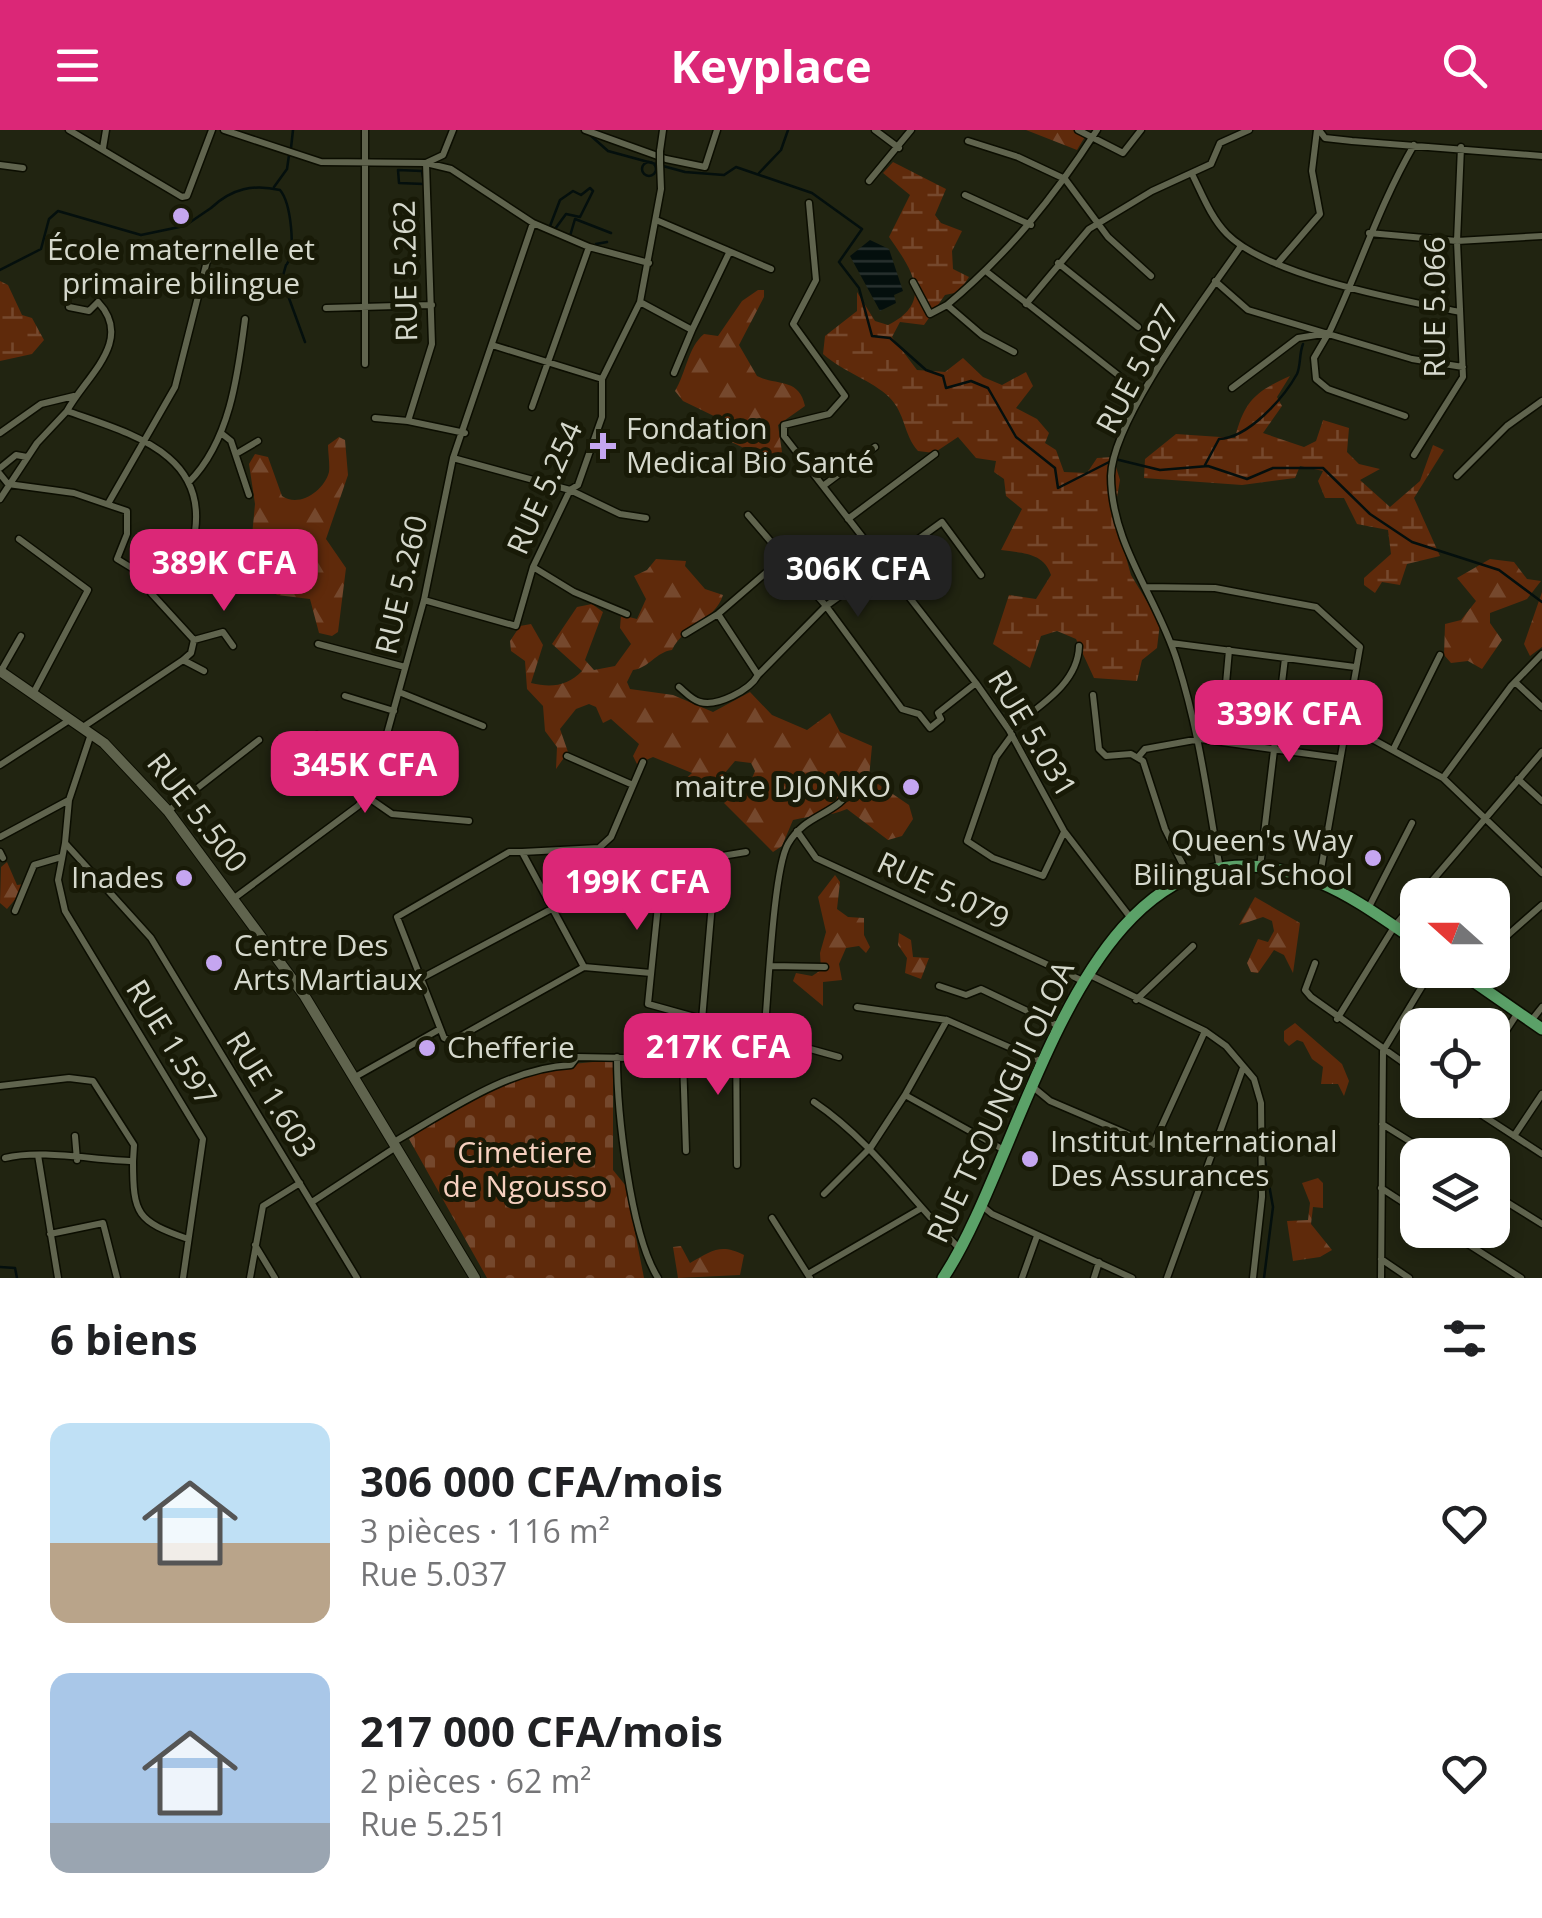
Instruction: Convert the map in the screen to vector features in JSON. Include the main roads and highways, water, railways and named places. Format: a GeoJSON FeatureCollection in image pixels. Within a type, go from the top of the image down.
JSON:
{"type":"FeatureCollection","features":[{"type":"Feature","properties":{"kind":"main road","name":"RUE 5.500"},"geometry":{"type":"LineString","coordinates":[[0,671],[87,730],[168,810],[304,996],[475,1278]]}},
{"type":"Feature","properties":{"kind":"main road","name":"RUE TSOUNGUI OLOA"},"geometry":{"type":"LineString","coordinates":[[943,1278],[960,1249],[1085,977],[1130,917],[1189,877],[1220,869],[1260,867],[1318,882],[1369,908],[1400,931]]}},
{"type":"Feature","properties":{"kind":"main road"},"geometry":{"type":"LineString","coordinates":[[1485,988],[1542,1029]]}},
{"type":"Feature","properties":{"kind":"waterway"},"geometry":{"type":"LineString","coordinates":[[291,148],[293,130]]}},
{"type":"Feature","properties":{"kind":"waterway"},"geometry":{"type":"LineString","coordinates":[[759,173],[781,150],[788,130]]}},
{"type":"Feature","properties":{"kind":"waterway"},"geometry":{"type":"LineString","coordinates":[[590,135],[608,151],[685,172],[724,175],[736,167],[812,193],[862,229],[839,262],[859,288],[872,336],[890,338],[926,370],[943,376],[946,388],[971,381],[988,388],[1016,437],[1055,468],[1058,488],[1115,459],[1160,470],[1208,466],[1247,479],[1273,468],[1323,468],[1370,514],[1412,542],[1499,570],[1542,602]]}},
{"type":"Feature","properties":{"kind":"waterway"},"geometry":{"type":"LineString","coordinates":[[274,187],[287,169],[289,155]]}},
{"type":"Feature","properties":{"kind":"waterway"},"geometry":{"type":"LineString","coordinates":[[649,162],[656,169],[649,176],[642,169],[649,162]]}},
{"type":"Feature","properties":{"kind":"waterway"},"geometry":{"type":"LineString","coordinates":[[398,170],[422,171],[424,184],[399,183],[398,170]]}},
{"type":"Feature","properties":{"kind":"waterway"},"geometry":{"type":"LineString","coordinates":[[590,188],[593,191],[580,217],[566,214],[555,229],[550,226],[560,200],[573,191],[581,195],[590,188]]}},
{"type":"Feature","properties":{"kind":"waterway"},"geometry":{"type":"LineString","coordinates":[[211,208],[244,189],[280,190],[291,227],[287,264]]}},
{"type":"Feature","properties":{"kind":"waterway"},"geometry":{"type":"LineString","coordinates":[[186,225],[211,208]]}},
{"type":"Feature","properties":{"kind":"waterway"},"geometry":{"type":"LineString","coordinates":[[0,270],[41,249],[49,219],[58,211],[141,235],[184,226]]}},
{"type":"Feature","properties":{"kind":"waterway"},"geometry":{"type":"LineString","coordinates":[[570,236],[575,219],[611,233]]}},
{"type":"Feature","properties":{"kind":"waterway"},"geometry":{"type":"LineString","coordinates":[[596,244],[607,242]]}},
{"type":"Feature","properties":{"kind":"waterway"},"geometry":{"type":"LineString","coordinates":[[286,265],[282,279],[305,342]]}},
{"type":"Feature","properties":{"kind":"waterway"},"geometry":{"type":"LineString","coordinates":[[1205,465],[1219,439],[1253,425],[1283,395],[1297,374],[1303,344]]}},
{"type":"Feature","properties":{"kind":"waterway"},"geometry":{"type":"LineString","coordinates":[[1264,1156],[1273,1207],[1264,1278]]}},
{"type":"Feature","properties":{"kind":"waterway"},"geometry":{"type":"LineString","coordinates":[[0,1267],[15,1268],[17,1278]]}},
{"type":"Feature","properties":{"kind":"place","name":"École maternelle et primaire bilingue"},"geometry":{"type":"Point","coordinates":[181,216]}},
{"type":"Feature","properties":{"kind":"place","name":"Fondation Medical Bio Santé"},"geometry":{"type":"Point","coordinates":[603,446]}},
{"type":"Feature","properties":{"kind":"place","name":"maitre DJONKO"},"geometry":{"type":"Point","coordinates":[911,787]}},
{"type":"Feature","properties":{"kind":"place","name":"Queen's Way Bilingual School"},"geometry":{"type":"Point","coordinates":[1373,858]}},
{"type":"Feature","properties":{"kind":"place","name":"Inades"},"geometry":{"type":"Point","coordinates":[184,878]}},
{"type":"Feature","properties":{"kind":"place","name":"Centre Des Arts Martiaux"},"geometry":{"type":"Point","coordinates":[214,963]}},
{"type":"Feature","properties":{"kind":"place","name":"Chefferie"},"geometry":{"type":"Point","coordinates":[427,1048]}},
{"type":"Feature","properties":{"kind":"place","name":"Institut International Des Assurances"},"geometry":{"type":"Point","coordinates":[1030,1159]}},
{"type":"Feature","properties":{"kind":"park label","name":"Cimetiere de Ngousso"},"geometry":{"type":"Point","coordinates":[525,1170]}}]}
